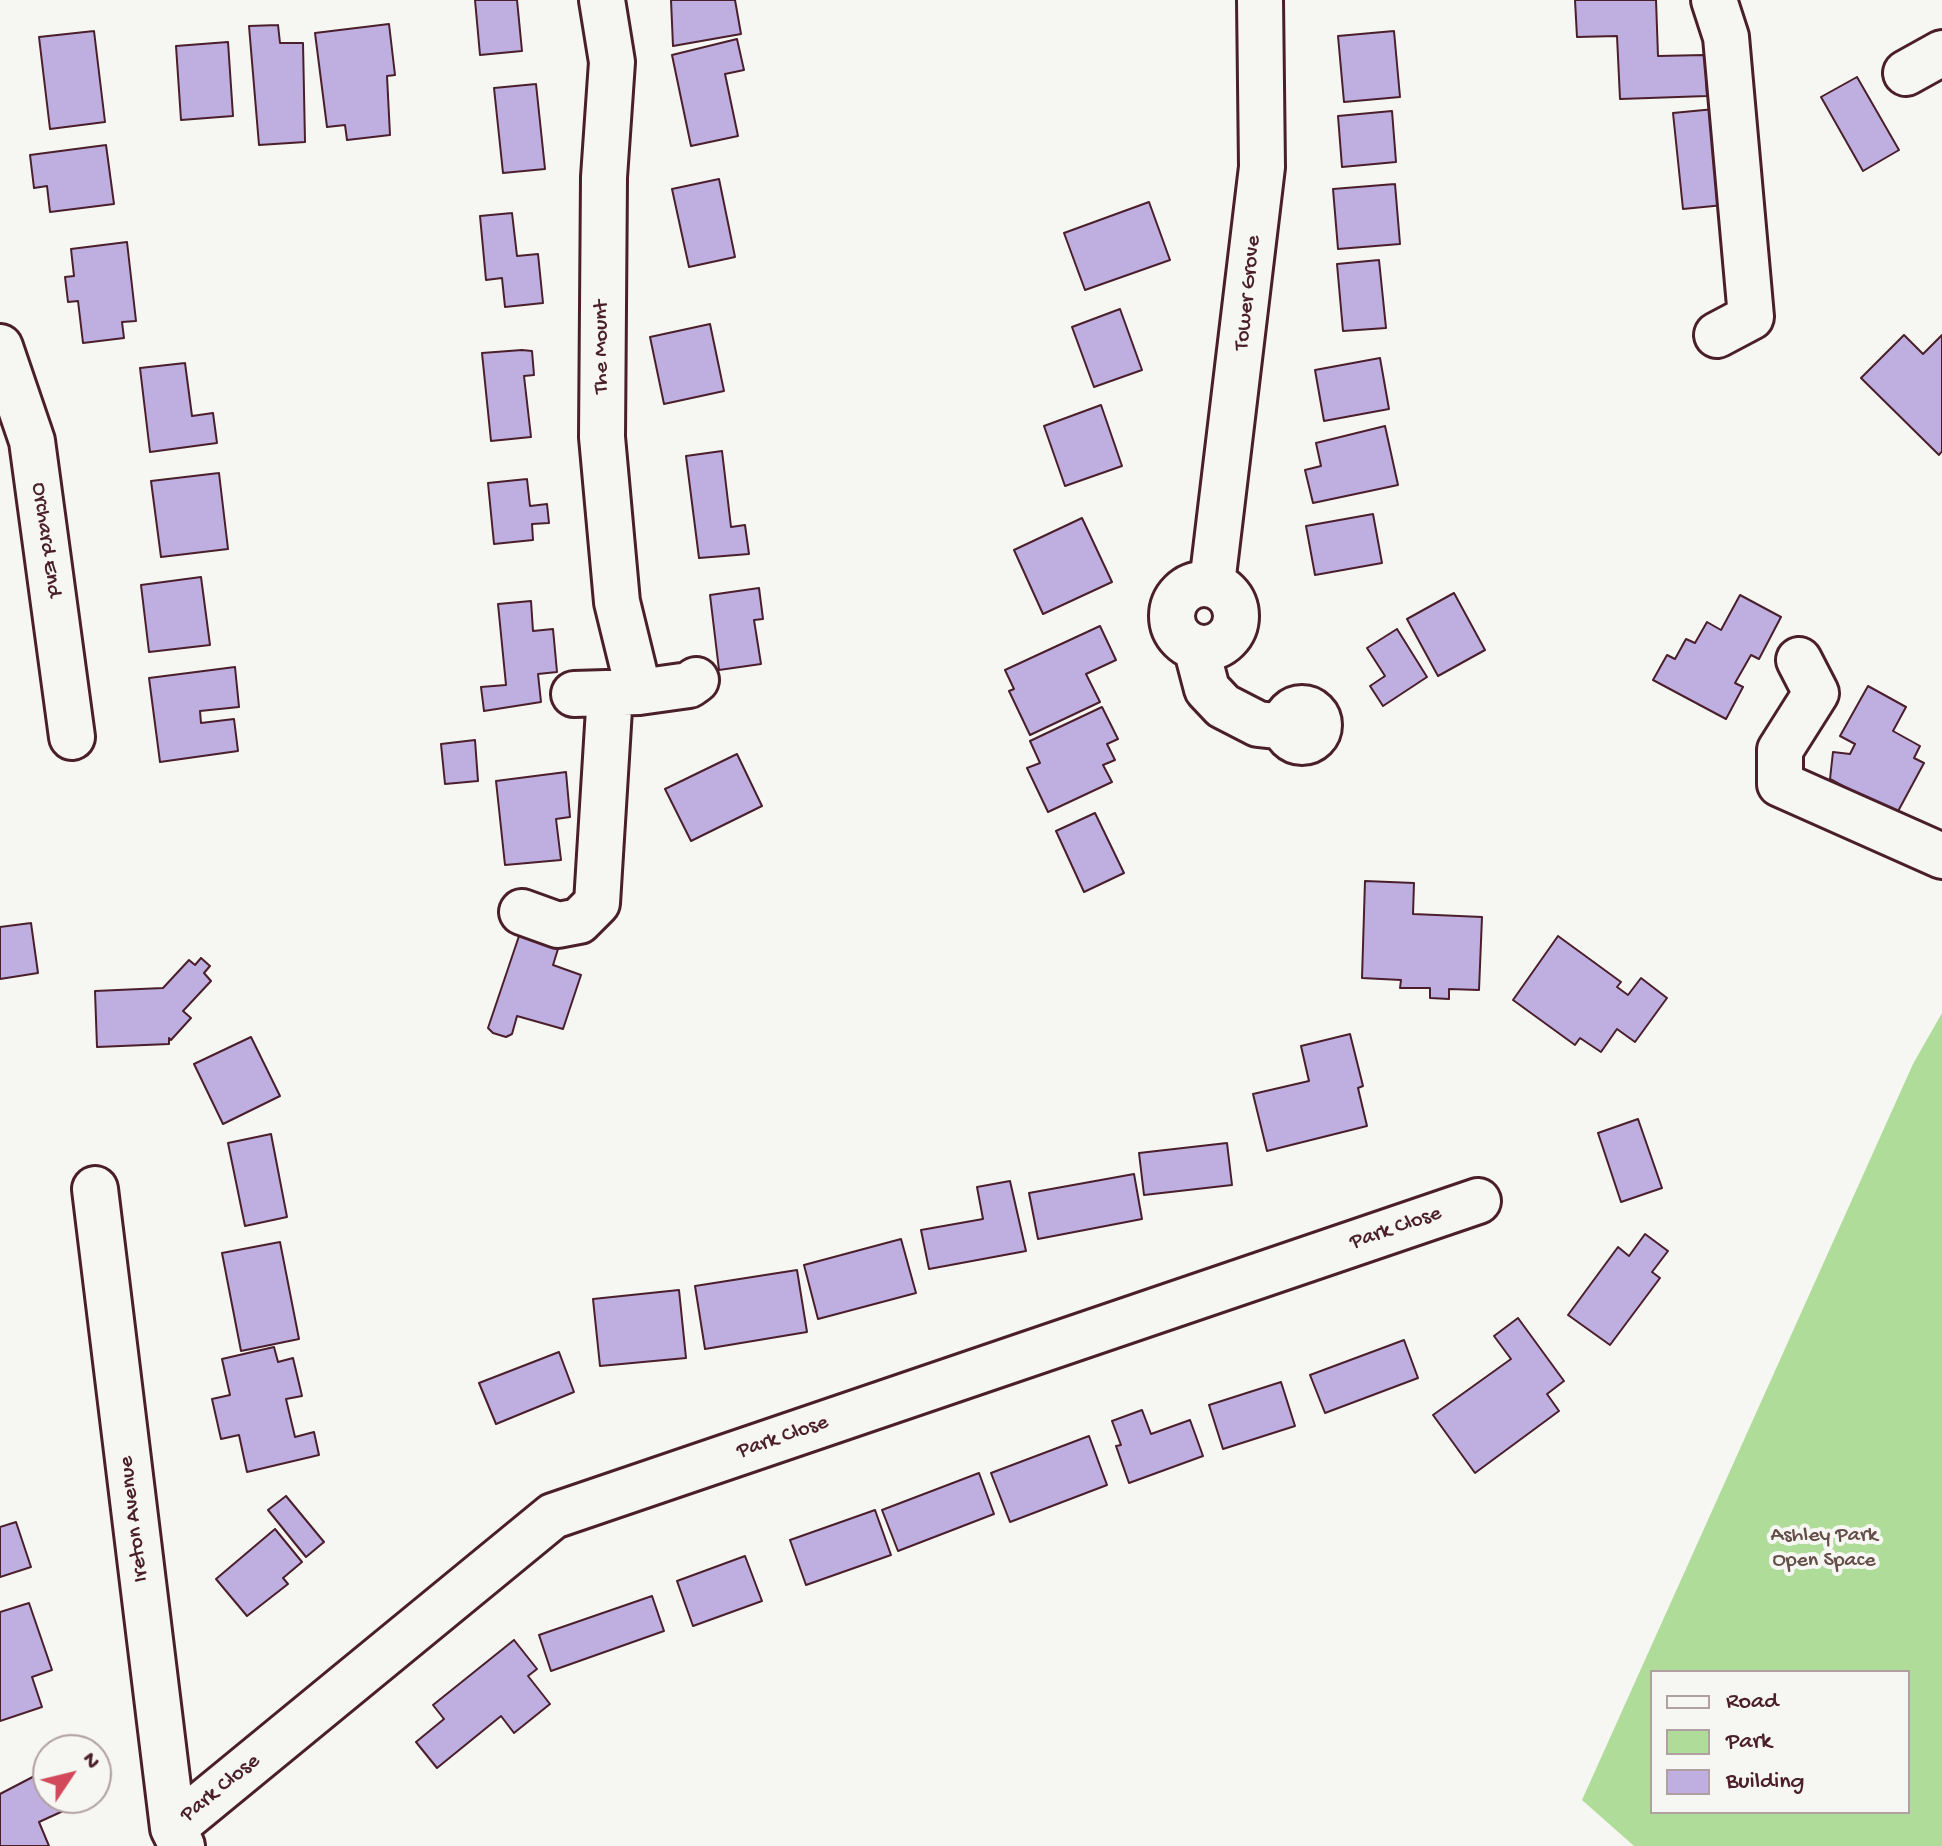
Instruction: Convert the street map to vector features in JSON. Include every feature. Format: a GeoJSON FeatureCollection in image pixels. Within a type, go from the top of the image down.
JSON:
{"type":"FeatureCollection","features":[{"type":"Feature","properties":{"kind":"street","name":"The Mount"},"geometry":{"type":"LineString","coordinates":[[522,912],[558,925],[579,921],[597,903],[608,693],[617,602],[602,437],[604,177],[612,62],[602,0]]}},
{"type":"Feature","properties":{"kind":"street","name":"Tower Grove"},"geometry":{"type":"LineString","coordinates":[[1260,0],[1262,167],[1249,299],[1212,584],[1228,593],[1237,610],[1235,628],[1224,643],[1206,650],[1196,647],[1207,689],[1223,706],[1258,724],[1285,727]]}},
{"type":"Feature","properties":{"kind":"street"},"geometry":{"type":"LineString","coordinates":[[1714,0],[1726,37],[1751,317],[1717,335]]}},
{"type":"Feature","properties":{"kind":"street","name":"Orchard End"},"geometry":{"type":"LineString","coordinates":[[0,347],[32,441],[72,737]]}},
{"type":"Feature","properties":{"kind":"street"},"geometry":{"type":"LineString","coordinates":[[1799,660],[1816,693],[1780,750],[1780,784],[1942,856]]}},
{"type":"Feature","properties":{"kind":"street"},"geometry":{"type":"LineString","coordinates":[[608,693],[689,685],[696,680]]}},
{"type":"Feature","properties":{"kind":"street","name":"Ireton Avenue"},"geometry":{"type":"LineString","coordinates":[[95,1189],[178,1837]]}},
{"type":"Feature","properties":{"kind":"street","name":"Park Close"},"geometry":{"type":"LineString","coordinates":[[178,1837],[553,1516],[1478,1201]]}},
{"type":"Feature","properties":{"kind":"green space","name":"Ashley Park Open Space"},"geometry":{"type":"Polygon","coordinates":[[[1942,1013],[1942,1846],[1634,1846],[1582,1800],[1913,1064],[1942,1013]]]}},
{"type":"Feature","properties":{"kind":"building"},"geometry":{"type":"Polygon","coordinates":[[[475,0],[517,0],[522,51],[480,55],[475,0]]]}},
{"type":"Feature","properties":{"kind":"building"},"geometry":{"type":"Polygon","coordinates":[[[671,0],[735,0],[741,34],[673,46],[671,0]]]}},
{"type":"Feature","properties":{"kind":"building"},"geometry":{"type":"Polygon","coordinates":[[[1575,0],[1656,0],[1658,56],[1705,55],[1707,96],[1620,99],[1617,36],[1577,37],[1575,0]]]}},
{"type":"Feature","properties":{"kind":"building"},"geometry":{"type":"Polygon","coordinates":[[[389,24],[395,75],[387,76],[390,135],[347,140],[345,125],[327,127],[315,33],[389,24]]]}},
{"type":"Feature","properties":{"kind":"building"},"geometry":{"type":"Polygon","coordinates":[[[278,25],[280,43],[303,43],[305,142],[259,145],[249,26],[278,25]]]}},
{"type":"Feature","properties":{"kind":"building"},"geometry":{"type":"Polygon","coordinates":[[[94,31],[105,122],[50,129],[39,37],[94,31]]]}},
{"type":"Feature","properties":{"kind":"building"},"geometry":{"type":"Polygon","coordinates":[[[1394,31],[1400,97],[1344,102],[1338,36],[1394,31]]]}},
{"type":"Feature","properties":{"kind":"building"},"geometry":{"type":"Polygon","coordinates":[[[737,39],[744,70],[725,74],[738,136],[691,146],[672,55],[737,39]]]}},
{"type":"Feature","properties":{"kind":"building"},"geometry":{"type":"Polygon","coordinates":[[[228,42],[233,116],[181,120],[176,46],[228,42]]]}},
{"type":"Feature","properties":{"kind":"building"},"geometry":{"type":"Polygon","coordinates":[[[1857,77],[1899,150],[1863,171],[1821,97],[1857,77]]]}},
{"type":"Feature","properties":{"kind":"building"},"geometry":{"type":"Polygon","coordinates":[[[536,84],[545,169],[503,173],[494,88],[536,84]]]}},
{"type":"Feature","properties":{"kind":"building"},"geometry":{"type":"Polygon","coordinates":[[[1725,108],[1734,204],[1683,209],[1673,113],[1725,108]]]}},
{"type":"Feature","properties":{"kind":"building"},"geometry":{"type":"Polygon","coordinates":[[[1392,111],[1396,162],[1342,167],[1338,116],[1392,111]]]}},
{"type":"Feature","properties":{"kind":"building"},"geometry":{"type":"Polygon","coordinates":[[[106,145],[114,204],[50,212],[47,186],[34,188],[30,155],[106,145]]]}},
{"type":"Feature","properties":{"kind":"building"},"geometry":{"type":"Polygon","coordinates":[[[719,179],[735,257],[689,267],[672,189],[719,179]]]}},
{"type":"Feature","properties":{"kind":"building"},"geometry":{"type":"Polygon","coordinates":[[[1395,184],[1400,244],[1338,249],[1333,189],[1395,184]]]}},
{"type":"Feature","properties":{"kind":"building"},"geometry":{"type":"Polygon","coordinates":[[[1149,202],[1170,260],[1085,290],[1064,233],[1149,202]]]}},
{"type":"Feature","properties":{"kind":"building"},"geometry":{"type":"Polygon","coordinates":[[[512,213],[517,256],[538,254],[543,303],[505,307],[502,278],[486,280],[480,216],[512,213]]]}},
{"type":"Feature","properties":{"kind":"building"},"geometry":{"type":"Polygon","coordinates":[[[127,242],[136,321],[122,322],[124,338],[83,343],[78,301],[68,302],[65,277],[74,276],[71,249],[127,242]]]}},
{"type":"Feature","properties":{"kind":"building"},"geometry":{"type":"Polygon","coordinates":[[[1379,260],[1386,328],[1343,331],[1337,264],[1379,260]]]}},
{"type":"Feature","properties":{"kind":"building"},"geometry":{"type":"Polygon","coordinates":[[[1120,309],[1142,370],[1094,387],[1072,327],[1120,309]]]}},
{"type":"Feature","properties":{"kind":"building"},"geometry":{"type":"Polygon","coordinates":[[[710,324],[724,391],[664,404],[650,337],[710,324]]]}},
{"type":"Feature","properties":{"kind":"building"},"geometry":{"type":"Polygon","coordinates":[[[1904,335],[1923,354],[1942,335],[1942,451],[1939,455],[1861,378],[1904,335]]]}},
{"type":"Feature","properties":{"kind":"building"},"geometry":{"type":"Polygon","coordinates":[[[532,351],[534,375],[524,376],[531,437],[491,441],[482,353],[532,351]]]}},
{"type":"Feature","properties":{"kind":"building"},"geometry":{"type":"Polygon","coordinates":[[[1380,358],[1389,409],[1324,421],[1315,370],[1380,358]]]}},
{"type":"Feature","properties":{"kind":"building"},"geometry":{"type":"Polygon","coordinates":[[[185,363],[192,416],[213,413],[217,443],[150,452],[140,368],[185,363]]]}},
{"type":"Feature","properties":{"kind":"building"},"geometry":{"type":"Polygon","coordinates":[[[1101,405],[1122,466],[1065,486],[1044,426],[1101,405]]]}},
{"type":"Feature","properties":{"kind":"building"},"geometry":{"type":"Polygon","coordinates":[[[1385,426],[1398,485],[1313,503],[1305,470],[1321,466],[1316,443],[1385,426]]]}},
{"type":"Feature","properties":{"kind":"building"},"geometry":{"type":"Polygon","coordinates":[[[722,451],[731,527],[745,525],[749,554],[699,558],[686,456],[722,451]]]}},
{"type":"Feature","properties":{"kind":"building"},"geometry":{"type":"Polygon","coordinates":[[[219,473],[228,549],[161,557],[151,481],[219,473]]]}},
{"type":"Feature","properties":{"kind":"building"},"geometry":{"type":"Polygon","coordinates":[[[527,479],[530,506],[547,504],[549,523],[532,524],[533,540],[494,544],[488,483],[527,479]]]}},
{"type":"Feature","properties":{"kind":"building"},"geometry":{"type":"Polygon","coordinates":[[[1373,514],[1382,563],[1315,575],[1306,526],[1373,514]]]}},
{"type":"Feature","properties":{"kind":"building"},"geometry":{"type":"Polygon","coordinates":[[[1082,518],[1112,582],[1043,614],[1014,550],[1082,518]]]}},
{"type":"Feature","properties":{"kind":"building"},"geometry":{"type":"Polygon","coordinates":[[[201,577],[210,645],[149,652],[141,585],[201,577]]]}},
{"type":"Feature","properties":{"kind":"building"},"geometry":{"type":"Polygon","coordinates":[[[759,588],[763,619],[754,620],[761,664],[719,670],[710,595],[759,588]]]}},
{"type":"Feature","properties":{"kind":"building"},"geometry":{"type":"Polygon","coordinates":[[[1454,593],[1485,650],[1438,676],[1407,619],[1454,593]]]}},
{"type":"Feature","properties":{"kind":"building"},"geometry":{"type":"Polygon","coordinates":[[[1740,595],[1781,617],[1759,659],[1751,655],[1735,683],[1743,687],[1726,719],[1653,680],[1667,655],[1675,659],[1686,639],[1695,643],[1707,622],[1721,630],[1740,595]]]}},
{"type":"Feature","properties":{"kind":"building"},"geometry":{"type":"Polygon","coordinates":[[[531,601],[533,631],[553,629],[557,672],[538,674],[541,702],[484,711],[481,687],[506,685],[498,604],[531,601]]]}},
{"type":"Feature","properties":{"kind":"building"},"geometry":{"type":"Polygon","coordinates":[[[1100,626],[1116,660],[1086,674],[1100,702],[1030,735],[1009,691],[1014,689],[1005,670],[1100,626]]]}},
{"type":"Feature","properties":{"kind":"building"},"geometry":{"type":"Polygon","coordinates":[[[1397,629],[1427,677],[1383,706],[1370,686],[1385,676],[1367,648],[1397,629]]]}},
{"type":"Feature","properties":{"kind":"building"},"geometry":{"type":"Polygon","coordinates":[[[235,667],[239,707],[200,711],[201,723],[234,719],[238,751],[160,762],[149,678],[235,667]]]}},
{"type":"Feature","properties":{"kind":"building"},"geometry":{"type":"Polygon","coordinates":[[[1868,686],[1906,707],[1893,731],[1920,746],[1914,758],[1924,763],[1896,815],[1830,779],[1833,752],[1850,754],[1855,744],[1840,736],[1868,686]]]}},
{"type":"Feature","properties":{"kind":"building"},"geometry":{"type":"Polygon","coordinates":[[[1102,707],[1118,739],[1107,744],[1115,760],[1103,765],[1112,782],[1048,812],[1027,768],[1040,763],[1030,741],[1102,707]]]}},
{"type":"Feature","properties":{"kind":"building"},"geometry":{"type":"Polygon","coordinates":[[[475,740],[478,781],[445,784],[441,744],[475,740]]]}},
{"type":"Feature","properties":{"kind":"building"},"geometry":{"type":"Polygon","coordinates":[[[737,754],[762,806],[691,841],[665,789],[737,754]]]}},
{"type":"Feature","properties":{"kind":"building"},"geometry":{"type":"Polygon","coordinates":[[[566,772],[570,817],[556,819],[561,860],[505,865],[496,781],[566,772]]]}},
{"type":"Feature","properties":{"kind":"building"},"geometry":{"type":"Polygon","coordinates":[[[1095,813],[1124,873],[1084,892],[1056,831],[1095,813]]]}},
{"type":"Feature","properties":{"kind":"building"},"geometry":{"type":"Polygon","coordinates":[[[1365,881],[1414,883],[1413,914],[1482,917],[1479,990],[1449,989],[1449,999],[1430,998],[1430,988],[1400,988],[1401,980],[1362,978],[1365,881]]]}},
{"type":"Feature","properties":{"kind":"building"},"geometry":{"type":"Polygon","coordinates":[[[31,923],[38,973],[0,979],[0,927],[31,923]]]}},
{"type":"Feature","properties":{"kind":"building"},"geometry":{"type":"Polygon","coordinates":[[[519,936],[558,949],[553,965],[581,975],[563,1029],[517,1016],[512,1034],[506,1037],[488,1028],[519,936]]]}},
{"type":"Feature","properties":{"kind":"building"},"geometry":{"type":"Polygon","coordinates":[[[1558,936],[1621,982],[1617,987],[1628,995],[1641,978],[1667,998],[1635,1042],[1617,1029],[1601,1052],[1580,1038],[1575,1045],[1513,1000],[1558,936]]]}},
{"type":"Feature","properties":{"kind":"building"},"geometry":{"type":"Polygon","coordinates":[[[201,958],[210,966],[204,973],[211,981],[183,1011],[191,1018],[171,1040],[169,1038],[169,1044],[97,1047],[95,991],[163,988],[189,960],[195,965],[201,958]]]}},
{"type":"Feature","properties":{"kind":"building"},"geometry":{"type":"Polygon","coordinates":[[[1350,1034],[1363,1086],[1358,1088],[1367,1126],[1267,1151],[1253,1094],[1309,1081],[1301,1046],[1350,1034]]]}},
{"type":"Feature","properties":{"kind":"building"},"geometry":{"type":"Polygon","coordinates":[[[251,1037],[280,1096],[223,1124],[194,1064],[251,1037]]]}},
{"type":"Feature","properties":{"kind":"building"},"geometry":{"type":"Polygon","coordinates":[[[1638,1119],[1662,1188],[1621,1202],[1598,1133],[1638,1119]]]}},
{"type":"Feature","properties":{"kind":"building"},"geometry":{"type":"Polygon","coordinates":[[[271,1134],[287,1217],[245,1226],[228,1143],[271,1134]]]}},
{"type":"Feature","properties":{"kind":"building"},"geometry":{"type":"Polygon","coordinates":[[[1227,1143],[1232,1185],[1144,1195],[1139,1153],[1227,1143]]]}},
{"type":"Feature","properties":{"kind":"building"},"geometry":{"type":"Polygon","coordinates":[[[1134,1174],[1142,1219],[1038,1239],[1029,1193],[1134,1174]]]}},
{"type":"Feature","properties":{"kind":"building"},"geometry":{"type":"Polygon","coordinates":[[[1010,1181],[1026,1251],[929,1269],[921,1230],[983,1219],[977,1187],[1010,1181]]]}},
{"type":"Feature","properties":{"kind":"building"},"geometry":{"type":"Polygon","coordinates":[[[1645,1234],[1668,1251],[1652,1272],[1660,1278],[1610,1345],[1568,1315],[1618,1247],[1629,1256],[1645,1234]]]}},
{"type":"Feature","properties":{"kind":"building"},"geometry":{"type":"Polygon","coordinates":[[[901,1239],[916,1293],[818,1319],[804,1265],[901,1239]]]}},
{"type":"Feature","properties":{"kind":"building"},"geometry":{"type":"Polygon","coordinates":[[[280,1242],[299,1339],[241,1351],[222,1253],[280,1242]]]}},
{"type":"Feature","properties":{"kind":"building"},"geometry":{"type":"Polygon","coordinates":[[[797,1270],[807,1332],[705,1349],[695,1286],[797,1270]]]}},
{"type":"Feature","properties":{"kind":"building"},"geometry":{"type":"Polygon","coordinates":[[[679,1290],[686,1358],[600,1366],[593,1299],[679,1290]]]}},
{"type":"Feature","properties":{"kind":"building"},"geometry":{"type":"Polygon","coordinates":[[[1518,1318],[1564,1381],[1547,1394],[1559,1411],[1475,1473],[1433,1415],[1511,1359],[1494,1336],[1518,1318]]]}},
{"type":"Feature","properties":{"kind":"building"},"geometry":{"type":"Polygon","coordinates":[[[1404,1340],[1418,1378],[1325,1413],[1310,1375],[1404,1340]]]}},
{"type":"Feature","properties":{"kind":"building"},"geometry":{"type":"Polygon","coordinates":[[[274,1347],[278,1362],[293,1358],[302,1396],[286,1399],[295,1437],[314,1432],[319,1455],[247,1472],[239,1435],[221,1439],[212,1399],[230,1395],[222,1359],[274,1347]]]}},
{"type":"Feature","properties":{"kind":"building"},"geometry":{"type":"Polygon","coordinates":[[[559,1352],[574,1392],[496,1424],[479,1383],[559,1352]]]}},
{"type":"Feature","properties":{"kind":"building"},"geometry":{"type":"Polygon","coordinates":[[[1281,1382],[1295,1426],[1223,1449],[1209,1405],[1281,1382]]]}},
{"type":"Feature","properties":{"kind":"building"},"geometry":{"type":"Polygon","coordinates":[[[1142,1410],[1151,1434],[1190,1420],[1203,1456],[1129,1483],[1116,1446],[1121,1445],[1112,1421],[1142,1410]]]}},
{"type":"Feature","properties":{"kind":"building"},"geometry":{"type":"Polygon","coordinates":[[[1089,1436],[1107,1485],[1010,1522],[991,1473],[1089,1436]]]}},
{"type":"Feature","properties":{"kind":"building"},"geometry":{"type":"Polygon","coordinates":[[[979,1473],[994,1514],[898,1551],[882,1510],[979,1473]]]}},
{"type":"Feature","properties":{"kind":"building"},"geometry":{"type":"Polygon","coordinates":[[[286,1496],[324,1542],[306,1557],[268,1510],[286,1496]]]}},
{"type":"Feature","properties":{"kind":"building"},"geometry":{"type":"Polygon","coordinates":[[[875,1510],[891,1555],[806,1585],[790,1540],[875,1510]]]}},
{"type":"Feature","properties":{"kind":"building"},"geometry":{"type":"Polygon","coordinates":[[[16,1522],[31,1567],[0,1577],[0,1527],[16,1522]]]}},
{"type":"Feature","properties":{"kind":"building"},"geometry":{"type":"Polygon","coordinates":[[[275,1529],[302,1562],[283,1578],[288,1584],[247,1616],[216,1579],[275,1529]]]}},
{"type":"Feature","properties":{"kind":"building"},"geometry":{"type":"Polygon","coordinates":[[[745,1556],[762,1601],[693,1626],[677,1581],[745,1556]]]}},
{"type":"Feature","properties":{"kind":"building"},"geometry":{"type":"Polygon","coordinates":[[[652,1596],[664,1631],[551,1671],[539,1635],[652,1596]]]}},
{"type":"Feature","properties":{"kind":"building"},"geometry":{"type":"Polygon","coordinates":[[[29,1603],[52,1670],[32,1677],[42,1707],[0,1721],[0,1612],[29,1603]]]}},
{"type":"Feature","properties":{"kind":"building"},"geometry":{"type":"Polygon","coordinates":[[[514,1640],[537,1669],[528,1676],[550,1704],[514,1733],[501,1716],[437,1768],[416,1742],[444,1719],[433,1705],[514,1640]]]}},
{"type":"Feature","properties":{"kind":"building"},"geometry":{"type":"Polygon","coordinates":[[[32,1777],[32,1814],[56,1814],[39,1822],[49,1846],[0,1846],[0,1794],[32,1777]]]}}]}
